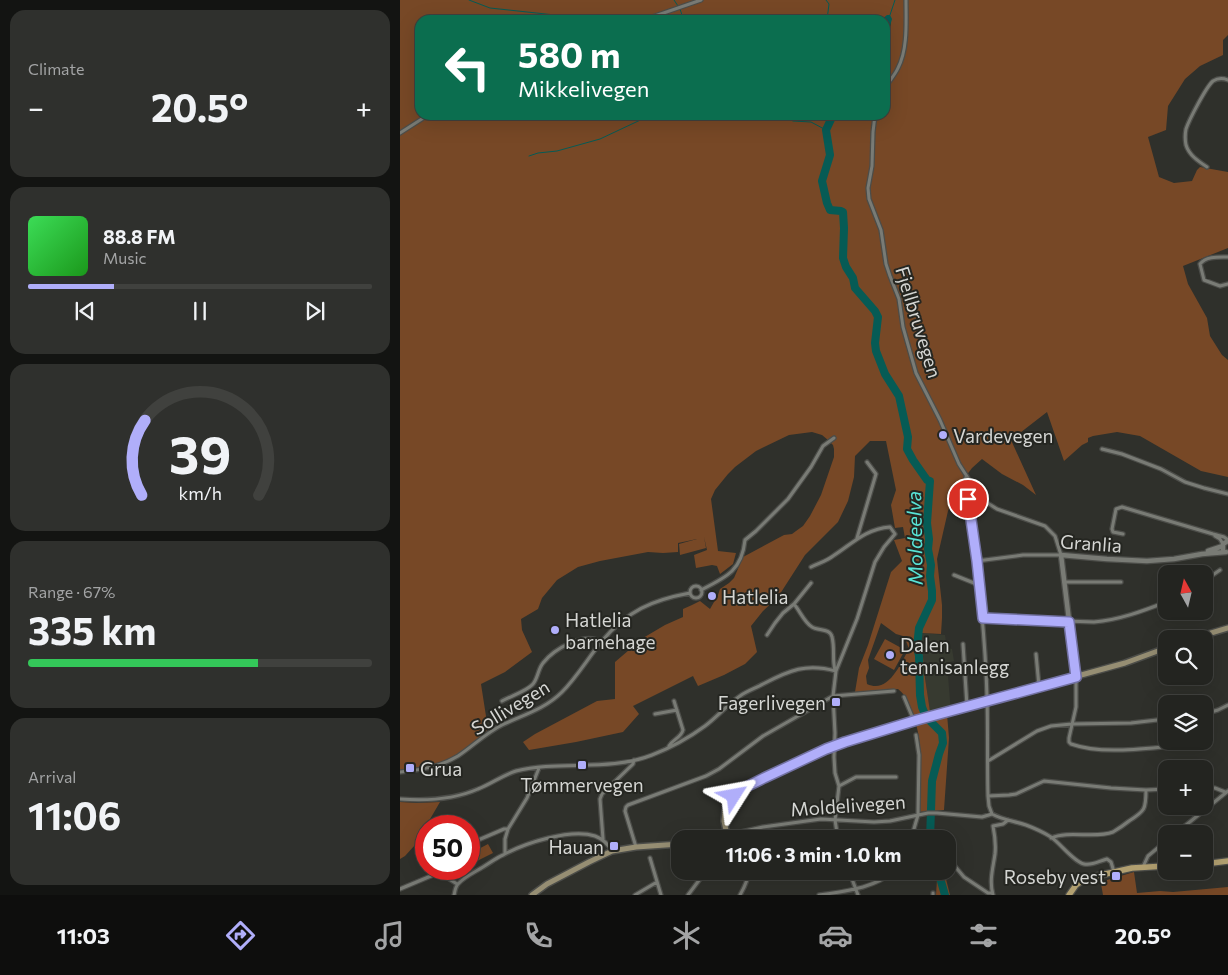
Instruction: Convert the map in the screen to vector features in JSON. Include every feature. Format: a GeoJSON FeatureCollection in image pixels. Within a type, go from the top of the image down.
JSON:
{"type":"FeatureCollection","features":[{"type":"Feature","properties":{"kind":"main road"},"geometry":{"type":"LineString","coordinates":[[1213,632],[1228,628]]}},
{"type":"Feature","properties":{"kind":"main road"},"geometry":{"type":"LineString","coordinates":[[728,830],[724,818],[725,807],[739,792],[764,778],[834,746],[967,706],[1136,660],[1158,651]]}},
{"type":"Feature","properties":{"kind":"main road"},"geometry":{"type":"LineString","coordinates":[[532,895],[547,884],[612,851],[671,845]]}},
{"type":"Feature","properties":{"kind":"main road"},"geometry":{"type":"LineString","coordinates":[[1213,863],[1228,861]]}},
{"type":"Feature","properties":{"kind":"main road"},"geometry":{"type":"LineString","coordinates":[[1069,895],[1076,885],[1085,879],[1114,872],[1158,866]]}},
{"type":"Feature","properties":{"kind":"street"},"geometry":{"type":"LineString","coordinates":[[658,15],[701,0]]}},
{"type":"Feature","properties":{"kind":"street"},"geometry":{"type":"LineString","coordinates":[[890,80],[903,56],[906,0]]}},
{"type":"Feature","properties":{"kind":"street"},"geometry":{"type":"LineString","coordinates":[[1207,167],[1189,152],[1185,139],[1186,128],[1211,83],[1219,78],[1228,80]]}},
{"type":"Feature","properties":{"kind":"street"},"geometry":{"type":"LineString","coordinates":[[400,132],[420,120]]}},
{"type":"Feature","properties":{"kind":"street","name":"Fjellbruvegen"},"geometry":{"type":"LineString","coordinates":[[874,120],[872,166],[868,188],[869,199],[881,230],[886,264],[899,299],[903,328],[916,373],[966,477],[983,618],[987,701],[988,796],[992,814]]}},
{"type":"Feature","properties":{"kind":"street"},"geometry":{"type":"LineString","coordinates":[[1228,257],[1211,258],[1202,261],[1200,264],[1204,280],[1220,286],[1228,284]]}},
{"type":"Feature","properties":{"kind":"street","name":"Sollivegen"},"geometry":{"type":"LineString","coordinates":[[702,590],[719,581],[736,568],[744,549],[744,540],[756,531],[788,499],[811,467],[823,446],[834,438]]}},
{"type":"Feature","properties":{"kind":"street"},"geometry":{"type":"LineString","coordinates":[[1102,449],[1146,463],[1186,482],[1228,494]]}},
{"type":"Feature","properties":{"kind":"street"},"geometry":{"type":"LineString","coordinates":[[857,538],[876,474],[867,462]]}},
{"type":"Feature","properties":{"kind":"street"},"geometry":{"type":"LineString","coordinates":[[966,477],[976,492],[986,502],[997,509],[1045,526],[1055,536],[1060,555],[1076,677],[1077,699],[1068,740],[1071,744],[1077,746],[1097,749],[1114,750],[1158,747]]}},
{"type":"Feature","properties":{"kind":"street"},"geometry":{"type":"LineString","coordinates":[[1124,534],[1113,532],[1112,529],[1116,509],[1122,507],[1224,537],[1228,540]]}},
{"type":"Feature","properties":{"kind":"street"},"geometry":{"type":"LineString","coordinates":[[811,566],[831,558],[857,538],[876,530],[890,527],[895,534],[875,562],[857,619],[836,670],[834,770],[839,786],[834,820],[836,830]]}},
{"type":"Feature","properties":{"kind":"street"},"geometry":{"type":"LineString","coordinates":[[1213,534],[1220,539],[1223,545]]}},
{"type":"Feature","properties":{"kind":"street","name":"Granlia"},"geometry":{"type":"LineString","coordinates":[[1202,554],[1223,545],[1228,540]]}},
{"type":"Feature","properties":{"kind":"street","name":"Granlia"},"geometry":{"type":"LineString","coordinates":[[977,561],[1023,555],[1060,555],[1147,561],[1227,553],[1223,545]]}},
{"type":"Feature","properties":{"kind":"street"},"geometry":{"type":"LineString","coordinates":[[1213,575],[1220,570]]}},
{"type":"Feature","properties":{"kind":"street"},"geometry":{"type":"LineString","coordinates":[[954,575],[979,585]]}},
{"type":"Feature","properties":{"kind":"street"},"geometry":{"type":"LineString","coordinates":[[1064,582],[1121,582]]}},
{"type":"Feature","properties":{"kind":"street"},"geometry":{"type":"LineString","coordinates":[[767,635],[775,622],[794,604],[810,583]]}},
{"type":"Feature","properties":{"kind":"street","name":"Sollivegen"},"geometry":{"type":"LineString","coordinates":[[690,593],[690,589],[694,586],[698,586],[702,590]]}},
{"type":"Feature","properties":{"kind":"street","name":"Sollivegen"},"geometry":{"type":"LineString","coordinates":[[690,593],[692,597],[698,598],[701,596],[702,590]]}},
{"type":"Feature","properties":{"kind":"street","name":"Sollivegen"},"geometry":{"type":"LineString","coordinates":[[400,772],[430,768],[443,763],[457,756],[485,735],[501,726],[548,704],[561,694],[602,642],[626,618],[639,609],[667,597],[690,593]]}},
{"type":"Feature","properties":{"kind":"street"},"geometry":{"type":"LineString","coordinates":[[794,604],[810,626],[828,632],[832,636],[833,660],[836,670]]}},
{"type":"Feature","properties":{"kind":"street"},"geometry":{"type":"LineString","coordinates":[[983,618],[1094,622],[1128,615],[1158,605]]}},
{"type":"Feature","properties":{"kind":"street"},"geometry":{"type":"LineString","coordinates":[[502,701],[531,686],[544,663],[566,645],[583,639],[597,639],[602,642]]}},
{"type":"Feature","properties":{"kind":"street"},"geometry":{"type":"LineString","coordinates":[[963,644],[967,706]]}},
{"type":"Feature","properties":{"kind":"street"},"geometry":{"type":"LineString","coordinates":[[1036,654],[1040,687]]}},
{"type":"Feature","properties":{"kind":"street"},"geometry":{"type":"LineString","coordinates":[[400,800],[418,801],[458,797],[515,772],[539,768],[607,764],[652,755],[690,736],[708,724],[740,696],[776,677],[793,670],[810,667],[836,670]]}},
{"type":"Feature","properties":{"kind":"street"},"geometry":{"type":"LineString","coordinates":[[636,847],[625,811],[628,805],[706,776],[763,736],[834,696],[894,691]]}},
{"type":"Feature","properties":{"kind":"street"},"geometry":{"type":"LineString","coordinates":[[904,697],[916,721]]}},
{"type":"Feature","properties":{"kind":"street"},"geometry":{"type":"LineString","coordinates":[[669,747],[671,742],[681,735],[683,730],[674,701]]}},
{"type":"Feature","properties":{"kind":"street"},"geometry":{"type":"LineString","coordinates":[[1213,711],[1228,705]]}},
{"type":"Feature","properties":{"kind":"street"},"geometry":{"type":"LineString","coordinates":[[655,714],[677,710]]}},
{"type":"Feature","properties":{"kind":"street"},"geometry":{"type":"LineString","coordinates":[[987,761],[1036,731],[1051,726],[1131,723],[1158,720]]}},
{"type":"Feature","properties":{"kind":"street"},"geometry":{"type":"LineString","coordinates":[[914,830],[918,815],[919,755],[916,735]]}},
{"type":"Feature","properties":{"kind":"street"},"geometry":{"type":"LineString","coordinates":[[603,840],[600,799],[602,794],[634,760]]}},
{"type":"Feature","properties":{"kind":"street"},"geometry":{"type":"LineString","coordinates":[[505,854],[505,839],[508,829],[527,798],[539,768]]}},
{"type":"Feature","properties":{"kind":"street"},"geometry":{"type":"LineString","coordinates":[[839,786],[856,777],[896,777]]}},
{"type":"Feature","properties":{"kind":"street"},"geometry":{"type":"LineString","coordinates":[[988,796],[1009,796],[1044,781],[1158,789]]}},
{"type":"Feature","properties":{"kind":"street"},"geometry":{"type":"LineString","coordinates":[[1213,788],[1226,792]]}},
{"type":"Feature","properties":{"kind":"street"},"geometry":{"type":"LineString","coordinates":[[1051,838],[1058,835],[1089,835],[1112,832],[1141,814],[1146,804],[1146,790]]}},
{"type":"Feature","properties":{"kind":"street"},"geometry":{"type":"LineString","coordinates":[[1186,825],[1226,792]]}},
{"type":"Feature","properties":{"kind":"street","name":"Moldelivegen"},"geometry":{"type":"LineString","coordinates":[[750,830],[821,819],[874,822],[890,821],[928,813],[982,817],[992,814],[1039,830],[1080,863],[1090,865],[1099,860],[1107,859],[1111,862],[1114,872]]}},
{"type":"Feature","properties":{"kind":"street"},"geometry":{"type":"LineString","coordinates":[[956,868],[964,877],[992,894],[991,882],[996,841],[993,826],[1003,824],[1008,820]]}},
{"type":"Feature","properties":{"kind":"street"},"geometry":{"type":"LineString","coordinates":[[480,839],[508,829]]}},
{"type":"Feature","properties":{"kind":"street"},"geometry":{"type":"LineString","coordinates":[[454,895],[457,884],[505,854],[537,840],[575,834],[595,836],[608,844],[612,851]]}},
{"type":"Feature","properties":{"kind":"street"},"geometry":{"type":"LineString","coordinates":[[1143,867],[1148,856],[1158,848]]}},
{"type":"Feature","properties":{"kind":"street"},"geometry":{"type":"LineString","coordinates":[[650,858],[661,895]]}},
{"type":"Feature","properties":{"kind":"street"},"geometry":{"type":"LineString","coordinates":[[400,889],[419,880]]}},
{"type":"Feature","properties":{"kind":"street"},"geometry":{"type":"LineString","coordinates":[[451,880],[457,884]]}},
{"type":"Feature","properties":{"kind":"street"},"geometry":{"type":"LineString","coordinates":[[688,895],[699,880]]}},
{"type":"Feature","properties":{"kind":"street"},"geometry":{"type":"LineString","coordinates":[[740,895],[745,888],[747,880]]}},
{"type":"Feature","properties":{"kind":"street"},"geometry":{"type":"LineString","coordinates":[[852,880],[858,895]]}},
{"type":"Feature","properties":{"kind":"street"},"geometry":{"type":"LineString","coordinates":[[819,895],[856,890],[882,880]]}},
{"type":"Feature","properties":{"kind":"street"},"geometry":{"type":"LineString","coordinates":[[635,895],[657,882]]}},
{"type":"Feature","properties":{"kind":"shaded area"},"geometry":{"type":"Polygon","coordinates":[[[400,0],[1228,0],[1228,35],[1223,40],[1223,55],[1200,66],[1185,79],[1168,106],[1166,130],[1148,137],[1159,177],[1174,183],[1192,181],[1200,167],[1228,172],[1228,248],[1183,266],[1188,284],[1207,318],[1210,336],[1222,355],[1228,360],[1228,477],[1201,471],[1140,436],[1117,432],[1088,438],[1088,442],[1064,461],[1047,412],[1011,440],[1036,495],[982,459],[972,468],[957,488],[948,511],[937,559],[942,605],[941,634],[922,633],[921,635],[931,718],[947,714],[949,738],[944,810],[918,812],[921,763],[919,739],[913,715],[904,695],[898,689],[855,692],[859,668],[891,572],[902,561],[894,540],[905,538],[903,527],[895,528],[891,505],[896,490],[886,441],[870,441],[855,456],[854,477],[848,501],[838,522],[805,555],[778,597],[751,626],[757,652],[745,664],[698,686],[693,676],[633,706],[639,714],[623,732],[529,750],[523,742],[597,701],[615,699],[615,662],[643,638],[683,617],[683,609],[700,601],[710,609],[720,589],[734,578],[743,557],[784,535],[792,534],[803,526],[821,495],[834,457],[833,445],[822,435],[812,432],[789,435],[756,451],[735,467],[715,490],[711,499],[718,551],[736,553],[733,564],[720,574],[717,566],[696,568],[694,555],[707,550],[704,537],[706,548],[680,555],[679,544],[697,539],[678,543],[678,552],[648,552],[600,561],[578,567],[557,580],[542,598],[538,609],[521,619],[522,630],[532,652],[505,672],[481,684],[488,729],[471,746],[441,764],[400,770],[400,0]],[[881,623],[868,660],[867,684],[882,685],[898,669],[909,649],[903,636],[896,634],[881,623]]]}},
{"type":"Feature","properties":{"kind":"shaded area"},"geometry":{"type":"Polygon","coordinates":[[[922,633],[945,635],[947,648],[952,649],[954,661],[947,663],[951,713],[931,719],[925,678],[922,633]]]}},
{"type":"Feature","properties":{"kind":"shaded area","name":"Dalen tennisanlegg"},"geometry":{"type":"Polygon","coordinates":[[[885,639],[905,650],[894,670],[874,659],[885,639]]]}},
{"type":"Feature","properties":{"kind":"shaded area"},"geometry":{"type":"Polygon","coordinates":[[[400,802],[440,802],[432,815],[415,815],[415,845],[400,859],[400,802]]]}},
{"type":"Feature","properties":{"kind":"shaded area"},"geometry":{"type":"Polygon","coordinates":[[[488,844],[493,853],[480,860],[480,848],[488,844]]]}},
{"type":"Feature","properties":{"kind":"shaded area"},"geometry":{"type":"Polygon","coordinates":[[[1134,872],[1137,893],[1228,887],[1228,895],[1103,895],[1101,884],[1107,882],[1107,880],[1134,872]]]}},
{"type":"Feature","properties":{"kind":"shaded area"},"geometry":{"type":"Polygon","coordinates":[[[937,880],[946,880],[950,895],[936,895],[937,880]]]}},
{"type":"Feature","properties":{"kind":"waterway"},"geometry":{"type":"LineString","coordinates":[[469,0],[490,8],[555,15]]}},
{"type":"Feature","properties":{"kind":"waterway"},"geometry":{"type":"LineString","coordinates":[[674,0],[682,15]]}},
{"type":"Feature","properties":{"kind":"waterway"},"geometry":{"type":"LineString","coordinates":[[826,0],[829,4],[828,15]]}},
{"type":"Feature","properties":{"kind":"waterway"},"geometry":{"type":"LineString","coordinates":[[890,15],[895,0]]}},
{"type":"Feature","properties":{"kind":"waterway"},"geometry":{"type":"LineString","coordinates":[[640,15],[653,15]]}},
{"type":"Feature","properties":{"kind":"waterway"},"geometry":{"type":"LineString","coordinates":[[529,156],[557,151],[600,139],[640,120]]}},
{"type":"Feature","properties":{"kind":"waterway"},"geometry":{"type":"LineString","coordinates":[[791,120],[811,122],[826,130]]}},
{"type":"Feature","properties":{"kind":"waterway","name":"Moldeelva"},"geometry":{"type":"LineString","coordinates":[[831,120],[826,130],[830,155],[822,181],[827,203],[830,210],[843,212],[843,258],[853,278],[855,288],[878,317],[876,351],[885,374],[899,396],[908,437],[907,449],[927,480],[930,481],[927,523],[932,600],[919,628],[917,647],[922,707],[926,717],[942,733],[943,743],[932,781],[930,830]]}},
{"type":"Feature","properties":{"kind":"waterway","name":"Moldeelva"},"geometry":{"type":"LineString","coordinates":[[941,880],[945,895]]}},
{"type":"Feature","properties":{"kind":"place","name":"Vardevegen"},"geometry":{"type":"Point","coordinates":[943,435]}},
{"type":"Feature","properties":{"kind":"place","name":"Hatlelia"},"geometry":{"type":"Point","coordinates":[712,596]}},
{"type":"Feature","properties":{"kind":"place","name":"Hatlelia barnehage"},"geometry":{"type":"Point","coordinates":[555,630]}},
{"type":"Feature","properties":{"kind":"place","name":"Dalen tennisanlegg"},"geometry":{"type":"Point","coordinates":[890,655]}},
{"type":"Feature","properties":{"kind":"place","name":"Fagerlivegen"},"geometry":{"type":"Point","coordinates":[836,702]}},
{"type":"Feature","properties":{"kind":"place","name":"Tømmervegen"},"geometry":{"type":"Point","coordinates":[582,765]}},
{"type":"Feature","properties":{"kind":"place","name":"Grua"},"geometry":{"type":"Point","coordinates":[410,768]}},
{"type":"Feature","properties":{"kind":"place","name":"Hauan"},"geometry":{"type":"Point","coordinates":[614,846]}},
{"type":"Feature","properties":{"kind":"place","name":"Roseby vest"},"geometry":{"type":"Point","coordinates":[1116,876]}},
{"type":"Feature","properties":{"kind":"route"},"geometry":{"type":"LineString","coordinates":[[734,796],[744,788],[764,778],[845,742],[917,720],[1076,677],[1069,622],[983,618],[968,499]]}}]}
